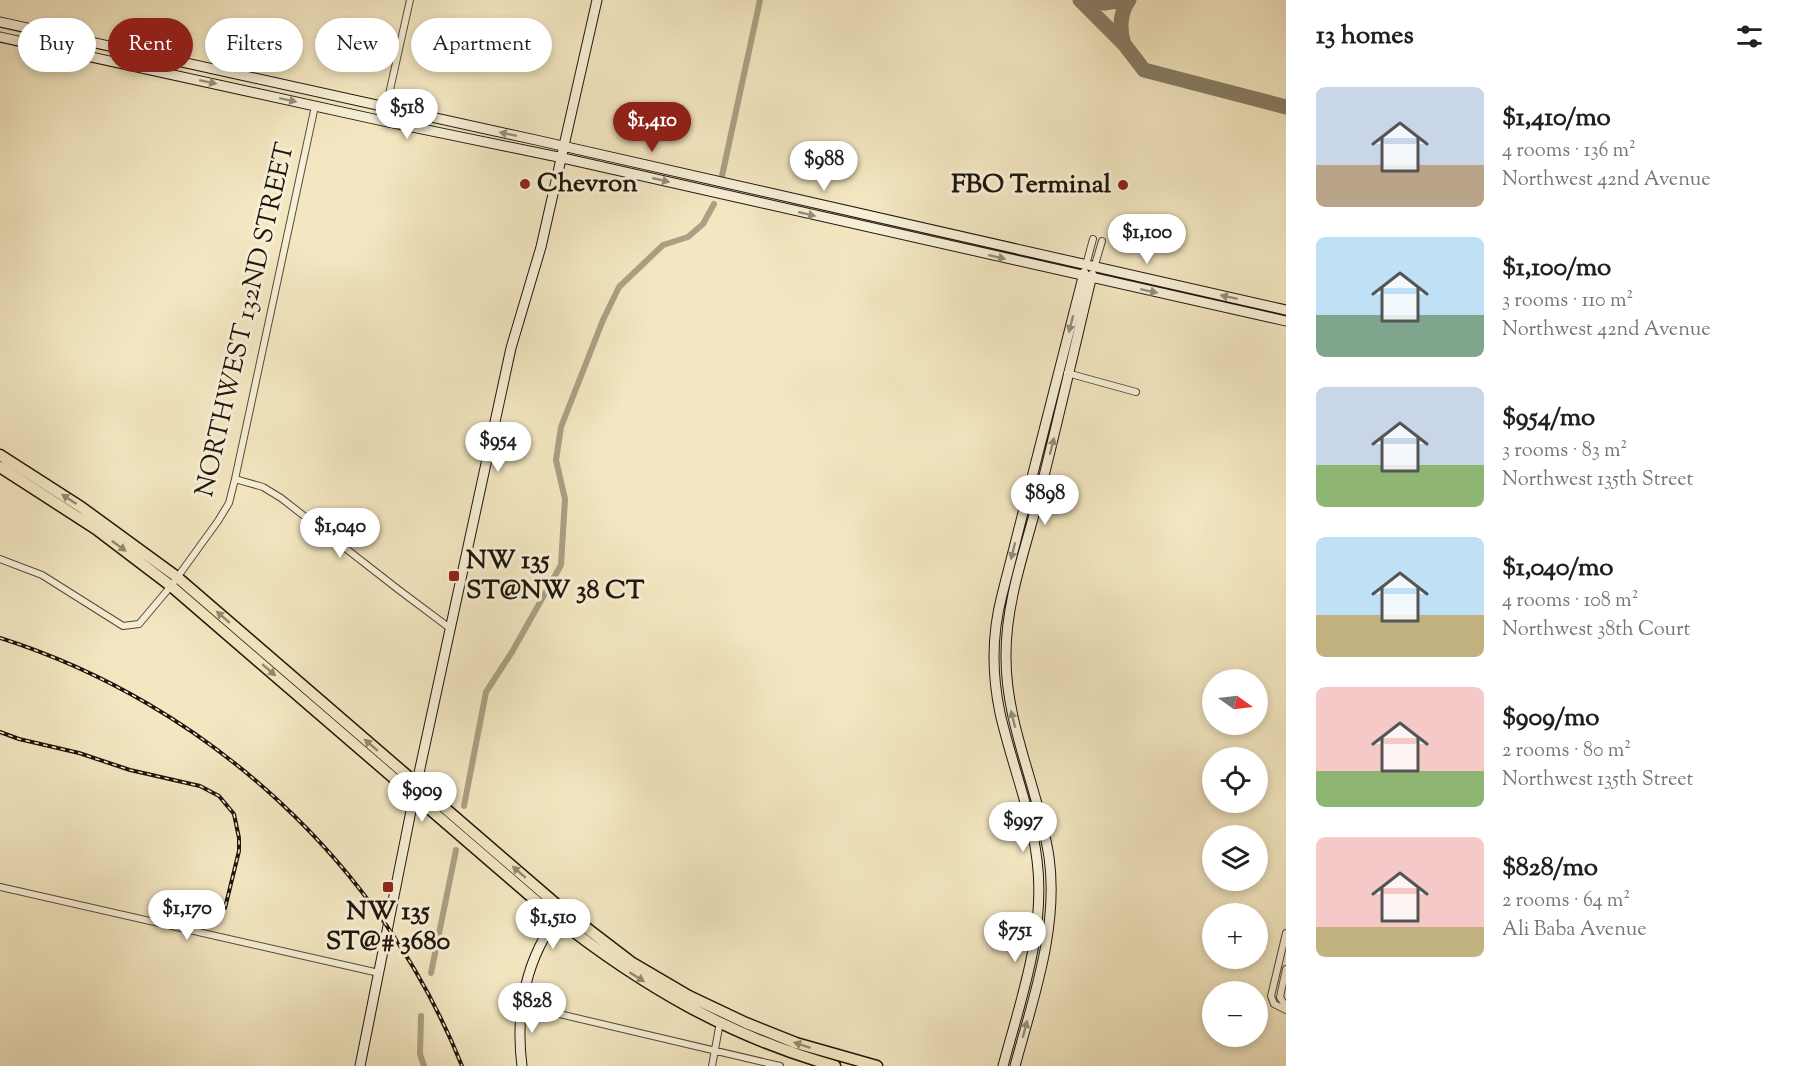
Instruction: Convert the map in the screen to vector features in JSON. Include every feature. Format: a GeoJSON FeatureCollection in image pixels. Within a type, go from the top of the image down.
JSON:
{"type":"FeatureCollection","features":[{"type":"Feature","properties":{"kind":"main road"},"geometry":{"type":"LineString","coordinates":[[0,455],[81,507],[174,581],[417,784],[560,914]]}},
{"type":"Feature","properties":{"kind":"main road"},"geometry":{"type":"LineString","coordinates":[[0,467],[174,581],[414,796],[632,974],[667,995],[721,1018],[796,1043],[877,1066]]}},
{"type":"Feature","properties":{"kind":"main road"},"geometry":{"type":"LineString","coordinates":[[721,1018],[770,1044],[835,1066]]}},
{"type":"Feature","properties":{"kind":"street"},"geometry":{"type":"LineString","coordinates":[[383,121],[410,0]]}},
{"type":"Feature","properties":{"kind":"street"},"geometry":{"type":"LineString","coordinates":[[360,1066],[414,796],[511,348],[541,247],[563,158],[597,0]]}},
{"type":"Feature","properties":{"kind":"street"},"geometry":{"type":"LineString","coordinates":[[0,22],[18,26]]}},
{"type":"Feature","properties":{"kind":"street"},"geometry":{"type":"LineString","coordinates":[[0,37],[18,40]]}},
{"type":"Feature","properties":{"kind":"street"},"geometry":{"type":"LineString","coordinates":[[96,43],[1286,310]]}},
{"type":"Feature","properties":{"kind":"street"},"geometry":{"type":"LineString","coordinates":[[96,58],[563,158],[1087,278],[1286,321]]}},
{"type":"Feature","properties":{"kind":"street"},"geometry":{"type":"LineString","coordinates":[[315,106],[318,92]]}},
{"type":"Feature","properties":{"kind":"street","name":"NORTHWEST 132ND STREET"},"geometry":{"type":"LineString","coordinates":[[0,559],[42,575],[123,626],[139,624],[174,581],[225,509],[229,503],[235,478],[315,106]]}},
{"type":"Feature","properties":{"kind":"street"},"geometry":{"type":"LineString","coordinates":[[729,196],[732,186]]}},
{"type":"Feature","properties":{"kind":"street"},"geometry":{"type":"LineString","coordinates":[[908,237],[911,226]]}},
{"type":"Feature","properties":{"kind":"street"},"geometry":{"type":"LineString","coordinates":[[1003,1066],[1036,935],[1039,876],[1033,836],[1002,723],[996,688],[994,659],[998,609],[1059,372],[1087,278],[1093,239]]}},
{"type":"Feature","properties":{"kind":"street"},"geometry":{"type":"LineString","coordinates":[[1090,266],[1102,241]]}},
{"type":"Feature","properties":{"kind":"street"},"geometry":{"type":"LineString","coordinates":[[1016,1066],[1049,928],[1052,895],[1047,844],[1012,716],[1006,654],[1010,611],[1070,374],[1087,278]]}},
{"type":"Feature","properties":{"kind":"street"},"geometry":{"type":"LineString","coordinates":[[1059,372],[1136,392]]}},
{"type":"Feature","properties":{"kind":"street"},"geometry":{"type":"LineString","coordinates":[[235,478],[263,487],[281,498],[451,628]]}},
{"type":"Feature","properties":{"kind":"street"},"geometry":{"type":"LineString","coordinates":[[996,688],[1008,688]]}},
{"type":"Feature","properties":{"kind":"street"},"geometry":{"type":"LineString","coordinates":[[0,887],[379,972]]}},
{"type":"Feature","properties":{"kind":"street"},"geometry":{"type":"LineString","coordinates":[[1039,911],[1044,915],[1049,928]]}},
{"type":"Feature","properties":{"kind":"street"},"geometry":{"type":"LineString","coordinates":[[522,1066],[519,1033],[526,980],[541,943],[560,914]]}},
{"type":"Feature","properties":{"kind":"street"},"geometry":{"type":"LineString","coordinates":[[1286,933],[1271,996],[1275,1004],[1286,1008]]}},
{"type":"Feature","properties":{"kind":"street"},"geometry":{"type":"LineString","coordinates":[[1286,969],[1280,997],[1286,1008]]}},
{"type":"Feature","properties":{"kind":"street"},"geometry":{"type":"LineString","coordinates":[[521,1005],[780,1066]]}},
{"type":"Feature","properties":{"kind":"street"},"geometry":{"type":"LineString","coordinates":[[712,1066],[721,1018]]}},
{"type":"Feature","properties":{"kind":"waterway"},"geometry":{"type":"LineString","coordinates":[[722,176],[760,0]]}},
{"type":"Feature","properties":{"kind":"waterway"},"geometry":{"type":"LineString","coordinates":[[464,806],[486,692],[512,652],[561,565],[565,499],[556,460],[561,427],[603,320],[619,287],[663,245],[688,237],[703,224],[714,204]]}},
{"type":"Feature","properties":{"kind":"waterway"},"geometry":{"type":"LineString","coordinates":[[431,973],[456,850]]}},
{"type":"Feature","properties":{"kind":"waterway"},"geometry":{"type":"LineString","coordinates":[[421,1016],[420,1054],[424,1066]]}},
{"type":"Feature","properties":{"kind":"taxiway"},"geometry":{"type":"LineString","coordinates":[[1080,0],[1124,44],[1144,70],[1286,107]]}},
{"type":"Feature","properties":{"kind":"taxiway"},"geometry":{"type":"LineString","coordinates":[[1086,0],[1105,3],[1122,0]]}},
{"type":"Feature","properties":{"kind":"taxiway"},"geometry":{"type":"LineString","coordinates":[[1124,44],[1121,21],[1129,0]]}},
{"type":"Feature","properties":{"kind":"railway"},"geometry":{"type":"LineString","coordinates":[[0,638],[76,667],[149,704],[216,749],[279,801],[335,859],[385,923],[427,992],[462,1066]]}},
{"type":"Feature","properties":{"kind":"railway"},"geometry":{"type":"LineString","coordinates":[[0,732],[19,739],[79,753],[130,770],[200,786],[219,796],[234,814],[239,838],[239,851],[225,908]]}},
{"type":"Feature","properties":{"kind":"place","name":"Chevron"},"geometry":{"type":"Point","coordinates":[525,184]}},
{"type":"Feature","properties":{"kind":"place","name":"FBO Terminal"},"geometry":{"type":"Point","coordinates":[1123,185]}},
{"type":"Feature","properties":{"kind":"place","name":"NW 135 ST@NW 38 CT"},"geometry":{"type":"Point","coordinates":[454,576]}},
{"type":"Feature","properties":{"kind":"place","name":"NW 135 ST@# 3680"},"geometry":{"type":"Point","coordinates":[388,887]}}]}
